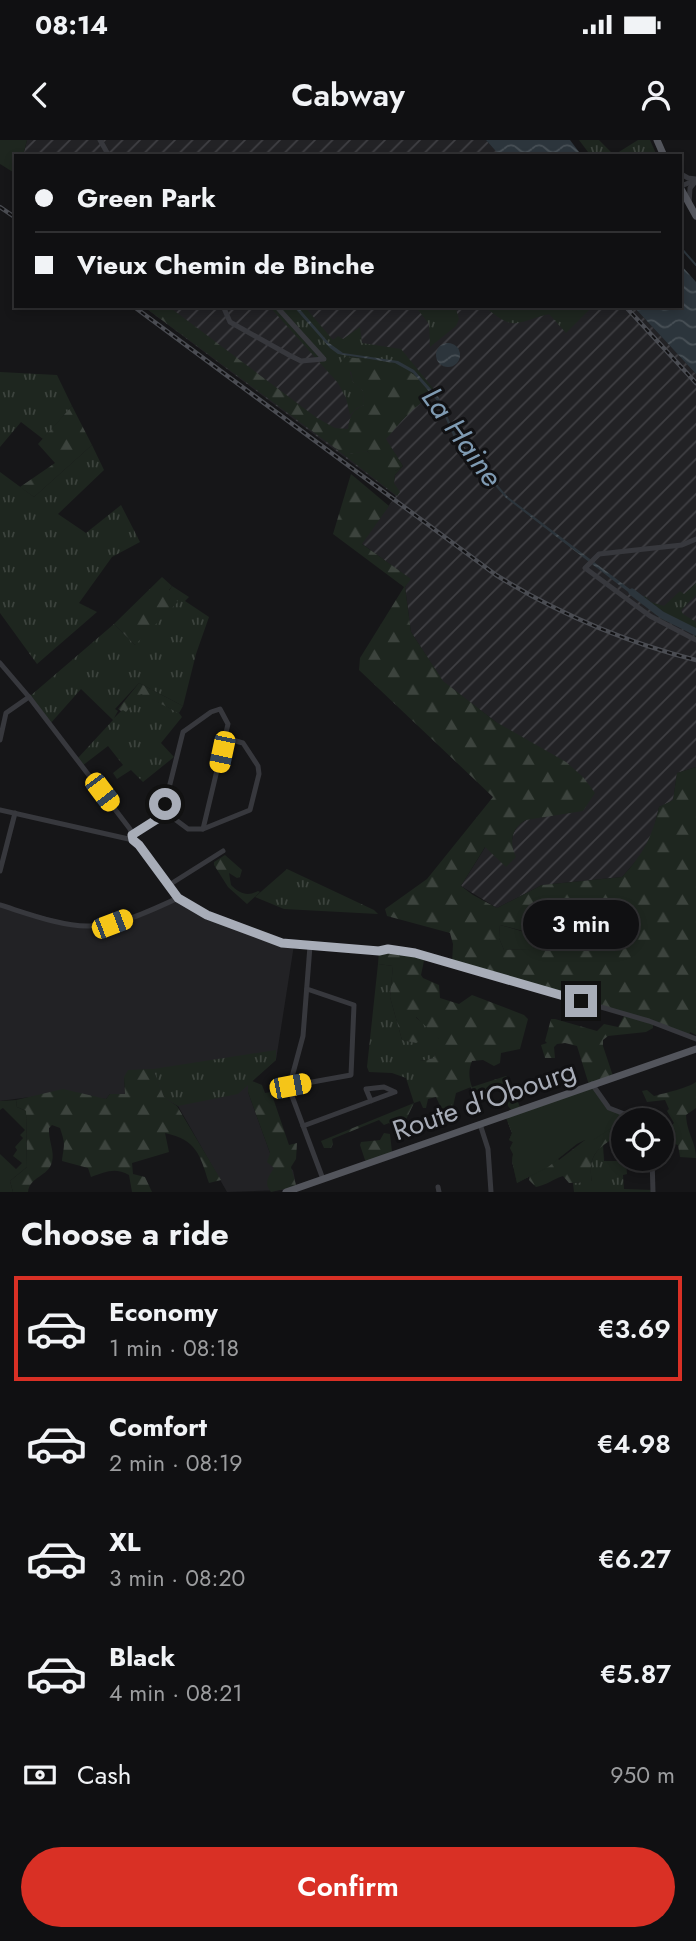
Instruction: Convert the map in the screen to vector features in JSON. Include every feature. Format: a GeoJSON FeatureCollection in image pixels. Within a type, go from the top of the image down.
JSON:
{"type":"FeatureCollection","features":[{"type":"Feature","properties":{"kind":"main road"},"geometry":{"type":"LineString","coordinates":[[682,190],[696,216]]}},
{"type":"Feature","properties":{"kind":"main road","name":"Route d'Obourg"},"geometry":{"type":"LineString","coordinates":[[286,1192],[695,1049]]}},
{"type":"Feature","properties":{"kind":"street"},"geometry":{"type":"LineString","coordinates":[[689,204],[690,188],[696,180]]}},
{"type":"Feature","properties":{"kind":"street"},"geometry":{"type":"LineString","coordinates":[[224,308],[230,322],[289,355],[301,361],[324,359],[278,308]]}},
{"type":"Feature","properties":{"kind":"street"},"geometry":{"type":"LineString","coordinates":[[696,539],[682,545],[603,553],[592,559],[585,568],[639,608],[696,640]]}},
{"type":"Feature","properties":{"kind":"street"},"geometry":{"type":"LineString","coordinates":[[0,663],[30,697],[178,898],[207,915],[282,943],[415,953],[649,1021],[696,1039]]}},
{"type":"Feature","properties":{"kind":"street"},"geometry":{"type":"LineString","coordinates":[[0,740],[3,712],[30,697]]}},
{"type":"Feature","properties":{"kind":"street"},"geometry":{"type":"LineString","coordinates":[[162,816],[183,732],[215,709],[220,709],[227,720],[225,738],[203,829]]}},
{"type":"Feature","properties":{"kind":"street"},"geometry":{"type":"LineString","coordinates":[[0,810],[132,838],[162,816],[172,814],[191,830],[203,829],[248,811],[252,804],[259,774],[258,766],[243,743],[225,738]]}},
{"type":"Feature","properties":{"kind":"street"},"geometry":{"type":"LineString","coordinates":[[0,871],[15,813]]}},
{"type":"Feature","properties":{"kind":"street"},"geometry":{"type":"LineString","coordinates":[[123,837],[125,823]]}},
{"type":"Feature","properties":{"kind":"street"},"geometry":{"type":"LineString","coordinates":[[169,884],[223,851]]}},
{"type":"Feature","properties":{"kind":"street"},"geometry":{"type":"LineString","coordinates":[[0,905],[77,925],[92,926],[112,924],[178,898]]}},
{"type":"Feature","properties":{"kind":"street"},"geometry":{"type":"LineString","coordinates":[[310,946],[302,1045],[290,1093],[323,1179]]}},
{"type":"Feature","properties":{"kind":"street"},"geometry":{"type":"LineString","coordinates":[[290,1086],[351,1074],[354,1005],[307,989]]}},
{"type":"Feature","properties":{"kind":"street"},"geometry":{"type":"LineString","coordinates":[[689,1036],[695,1049]]}},
{"type":"Feature","properties":{"kind":"street"},"geometry":{"type":"LineString","coordinates":[[592,1084],[611,1109]]}},
{"type":"Feature","properties":{"kind":"street"},"geometry":{"type":"LineString","coordinates":[[303,1125],[383,1097],[395,1092],[384,1087],[366,1088],[371,1101]]}},
{"type":"Feature","properties":{"kind":"street"},"geometry":{"type":"LineString","coordinates":[[480,1124],[488,1149],[491,1192]]}},
{"type":"Feature","properties":{"kind":"street"},"geometry":{"type":"LineString","coordinates":[[652,1171],[653,1192]]}},
{"type":"Feature","properties":{"kind":"shaded area"},"geometry":{"type":"Polygon","coordinates":[[[27,140],[486,140],[498,154],[24,154],[27,140]]]}},
{"type":"Feature","properties":{"kind":"shaded area"},"geometry":{"type":"Polygon","coordinates":[[[146,308],[635,308],[696,374],[696,767],[677,773],[673,801],[659,807],[653,832],[642,854],[622,877],[542,885],[497,908],[461,886],[486,846],[511,847],[518,825],[526,820],[496,722],[443,682],[411,632],[405,587],[410,579],[361,543],[396,496],[146,308]],[[403,419],[367,451],[394,483],[395,475],[403,466],[385,439],[403,419]]]}},
{"type":"Feature","properties":{"kind":"shaded area"},"geometry":{"type":"Polygon","coordinates":[[[178,898],[195,909],[294,945],[276,1060],[248,1084],[248,1092],[270,1153],[293,1170],[296,1185],[283,1190],[227,1192],[178,1106],[124,1077],[125,1094],[110,1094],[106,1099],[38,1096],[0,1101],[0,905],[77,925],[112,924],[178,898]]]}},
{"type":"Feature","properties":{"kind":"green space"},"geometry":{"type":"Polygon","coordinates":[[[0,140],[27,140],[24,154],[14,154],[14,173],[0,164],[0,140]]]}},
{"type":"Feature","properties":{"kind":"green space"},"geometry":{"type":"Polygon","coordinates":[[[579,140],[599,140],[613,154],[590,154],[579,140]]]}},
{"type":"Feature","properties":{"kind":"green space"},"geometry":{"type":"Polygon","coordinates":[[[638,140],[650,140],[656,154],[616,154],[638,140]]]}},
{"type":"Feature","properties":{"kind":"green space"},"geometry":{"type":"Polygon","coordinates":[[[146,308],[171,308],[317,418],[335,428],[348,429],[352,414],[364,405],[363,391],[353,382],[351,372],[338,366],[345,357],[395,364],[413,374],[434,395],[414,409],[386,439],[403,466],[395,471],[386,473],[367,451],[349,454],[335,448],[146,308]]]}},
{"type":"Feature","properties":{"kind":"green space"},"geometry":{"type":"Polygon","coordinates":[[[271,308],[306,308],[333,340],[338,336],[343,339],[360,327],[362,343],[401,349],[436,392],[434,395],[389,362],[345,357],[353,382],[363,391],[364,405],[350,415],[346,398],[338,383],[271,308]]]}},
{"type":"Feature","properties":{"kind":"green space"},"geometry":{"type":"Polygon","coordinates":[[[417,308],[456,308],[459,319],[456,326],[430,347],[429,324],[417,308]]]}},
{"type":"Feature","properties":{"kind":"green space"},"geometry":{"type":"Polygon","coordinates":[[[486,308],[591,308],[566,333],[549,314],[515,323],[486,308]]]}},
{"type":"Feature","properties":{"kind":"green space"},"geometry":{"type":"Polygon","coordinates":[[[0,372],[57,375],[72,406],[43,439],[21,422],[0,447],[0,372]]]}},
{"type":"Feature","properties":{"kind":"green space"},"geometry":{"type":"Polygon","coordinates":[[[72,406],[92,445],[34,497],[20,487],[55,463],[38,444],[72,406]]]}},
{"type":"Feature","properties":{"kind":"green space"},"geometry":{"type":"Polygon","coordinates":[[[92,445],[104,470],[58,514],[86,533],[121,505],[140,542],[112,557],[79,603],[97,612],[37,664],[0,613],[0,472],[34,497],[92,445]]]}},
{"type":"Feature","properties":{"kind":"green space"},"geometry":{"type":"Polygon","coordinates":[[[335,448],[349,454],[366,451],[395,471],[403,466],[395,475],[394,483],[400,492],[397,496],[335,448]]]}},
{"type":"Feature","properties":{"kind":"green space"},"geometry":{"type":"Polygon","coordinates":[[[351,474],[389,506],[362,544],[411,579],[405,587],[411,632],[443,681],[496,722],[566,762],[583,777],[595,793],[583,811],[521,823],[513,836],[512,846],[516,857],[506,867],[485,847],[461,886],[473,895],[497,908],[542,885],[622,877],[646,845],[659,807],[673,800],[677,773],[696,767],[696,1035],[690,1032],[689,1036],[653,1024],[653,1028],[646,1032],[608,1036],[603,1040],[613,1076],[592,1084],[611,1113],[611,1140],[593,1158],[592,1182],[569,1183],[563,1176],[536,1187],[529,1180],[530,1176],[517,1183],[510,1148],[513,1142],[509,1140],[512,1133],[505,1115],[513,1112],[508,1106],[506,1088],[503,1086],[474,1095],[471,1087],[456,1093],[452,1111],[443,1112],[436,1097],[428,1099],[426,1108],[423,1108],[420,1101],[420,1061],[434,1058],[439,1039],[416,1017],[416,1027],[424,1039],[416,1043],[402,1040],[390,997],[393,966],[378,964],[379,951],[425,956],[421,975],[439,985],[440,998],[459,1004],[472,995],[524,1015],[528,1019],[520,1049],[501,1053],[500,1063],[494,1066],[483,1060],[472,1061],[470,1081],[472,1087],[506,1076],[509,1078],[521,1110],[559,1160],[585,1140],[589,1085],[577,1046],[557,1044],[554,1047],[555,1058],[545,1058],[541,1045],[547,1043],[545,1041],[551,1019],[597,1031],[604,1024],[618,1027],[625,1014],[452,964],[453,944],[450,933],[387,916],[385,909],[427,879],[493,797],[359,670],[360,658],[404,587],[333,534],[351,474]],[[500,925],[499,938],[504,950],[533,949],[537,941],[535,934],[500,925]]]}},
{"type":"Feature","properties":{"kind":"green space"},"geometry":{"type":"Polygon","coordinates":[[[162,577],[172,586],[169,590],[178,602],[135,645],[114,624],[162,577]]]}},
{"type":"Feature","properties":{"kind":"green space"},"geometry":{"type":"Polygon","coordinates":[[[696,583],[696,595],[681,610],[696,622],[696,641],[694,634],[662,619],[640,602],[645,596],[651,602],[664,606],[680,591],[684,594],[696,583]]]}},
{"type":"Feature","properties":{"kind":"green space"},"geometry":{"type":"Polygon","coordinates":[[[172,586],[189,597],[185,601],[209,617],[196,654],[183,706],[139,683],[115,709],[118,711],[114,718],[123,709],[126,711],[141,693],[179,713],[182,717],[161,743],[174,757],[143,782],[131,770],[117,779],[113,773],[123,765],[108,746],[82,766],[77,759],[113,720],[81,689],[50,724],[29,697],[114,624],[135,645],[172,586]]]}},
{"type":"Feature","properties":{"kind":"green space"},"geometry":{"type":"Polygon","coordinates":[[[139,683],[183,706],[179,713],[141,694],[126,712],[118,709],[139,683]]]}},
{"type":"Feature","properties":{"kind":"green space"},"geometry":{"type":"Polygon","coordinates":[[[225,855],[242,870],[237,878],[229,873],[231,885],[243,893],[260,892],[247,904],[228,887],[214,865],[214,862],[225,855]]]}},
{"type":"Feature","properties":{"kind":"green space"},"geometry":{"type":"Polygon","coordinates":[[[287,869],[378,914],[284,909],[255,897],[287,869]]]}},
{"type":"Feature","properties":{"kind":"green space"},"geometry":{"type":"Polygon","coordinates":[[[500,925],[535,935],[537,941],[533,949],[504,950],[499,938],[500,925]]]}},
{"type":"Feature","properties":{"kind":"green space"},"geometry":{"type":"Polygon","coordinates":[[[378,964],[393,966],[390,997],[402,1040],[416,1043],[415,1017],[440,1040],[434,1058],[420,1061],[420,1101],[414,1103],[406,1078],[392,1073],[369,1072],[367,1067],[378,964]]]}},
{"type":"Feature","properties":{"kind":"green space"},"geometry":{"type":"Polygon","coordinates":[[[276,1050],[276,1060],[238,1094],[178,1106],[164,1097],[153,1069],[276,1050]]]}},
{"type":"Feature","properties":{"kind":"green space"},"geometry":{"type":"Polygon","coordinates":[[[153,1069],[164,1097],[177,1106],[221,1180],[209,1183],[196,1150],[184,1140],[165,1133],[169,1152],[132,1163],[133,1174],[145,1177],[152,1192],[132,1192],[129,1175],[110,1171],[91,1177],[88,1168],[62,1161],[62,1134],[60,1128],[52,1125],[49,1128],[53,1154],[50,1167],[32,1183],[28,1192],[13,1192],[10,1181],[27,1167],[26,1111],[17,1107],[16,1100],[63,1089],[106,1099],[110,1094],[125,1094],[124,1077],[128,1070],[153,1069]]]}},
{"type":"Feature","properties":{"kind":"green space"},"geometry":{"type":"Polygon","coordinates":[[[252,1081],[262,1085],[265,1093],[271,1092],[289,1145],[297,1143],[296,1159],[291,1167],[296,1185],[293,1187],[271,1192],[267,1186],[274,1168],[267,1162],[270,1153],[248,1092],[248,1084],[252,1081]]]}},
{"type":"Feature","properties":{"kind":"green space"},"geometry":{"type":"Polygon","coordinates":[[[696,1082],[696,1108],[686,1115],[696,1158],[680,1157],[678,1145],[674,1144],[674,1108],[669,1108],[665,1100],[647,1102],[642,1091],[647,1090],[654,1096],[696,1082]]]}},
{"type":"Feature","properties":{"kind":"green space"},"geometry":{"type":"Polygon","coordinates":[[[592,1084],[611,1109],[611,1128],[593,1140],[577,1144],[548,1167],[517,1183],[510,1148],[513,1142],[509,1140],[512,1133],[505,1115],[592,1084]]]}},
{"type":"Feature","properties":{"kind":"green space"},"geometry":{"type":"Polygon","coordinates":[[[16,1100],[17,1107],[26,1111],[27,1167],[10,1181],[13,1192],[0,1192],[0,1154],[16,1169],[22,1163],[13,1156],[17,1150],[15,1147],[23,1138],[20,1135],[25,1130],[3,1108],[0,1110],[0,1101],[16,1100]]]}},
{"type":"Feature","properties":{"kind":"green space"},"geometry":{"type":"Polygon","coordinates":[[[414,1103],[401,1130],[396,1130],[389,1123],[384,1125],[379,1120],[332,1139],[331,1148],[324,1148],[321,1141],[414,1103]]]}},
{"type":"Feature","properties":{"kind":"green space"},"geometry":{"type":"Polygon","coordinates":[[[384,1133],[390,1134],[392,1152],[365,1160],[361,1142],[380,1140],[384,1133]]]}},
{"type":"Feature","properties":{"kind":"green space"},"geometry":{"type":"Polygon","coordinates":[[[603,1145],[604,1161],[611,1161],[611,1171],[627,1171],[627,1174],[623,1175],[624,1189],[653,1192],[574,1192],[573,1183],[592,1181],[592,1161],[603,1145]]]}},
{"type":"Feature","properties":{"kind":"water"},"geometry":{"type":"Polygon","coordinates":[[[486,140],[570,140],[580,154],[498,154],[486,140]]]}},
{"type":"Feature","properties":{"kind":"water"},"geometry":{"type":"Polygon","coordinates":[[[682,266],[696,282],[696,374],[635,308],[682,308],[682,266]]]}},
{"type":"Feature","properties":{"kind":"water"},"geometry":{"type":"Polygon","coordinates":[[[295,308],[299,308],[329,343],[343,353],[398,361],[414,370],[439,398],[458,440],[508,497],[639,596],[636,598],[506,498],[456,442],[439,403],[413,373],[395,363],[338,354],[295,308]]]}},
{"type":"Feature","properties":{"kind":"water"},"geometry":{"type":"Polygon","coordinates":[[[448,343],[459,350],[460,355],[453,366],[448,367],[437,360],[436,355],[443,344],[448,343]]]}},
{"type":"Feature","properties":{"kind":"waterway"},"geometry":{"type":"LineString","coordinates":[[682,249],[696,265]]}},
{"type":"Feature","properties":{"kind":"waterway","name":"La Haine"},"geometry":{"type":"LineString","coordinates":[[632,592],[662,615],[696,632]]}},
{"type":"Feature","properties":{"kind":"railway"},"geometry":{"type":"LineString","coordinates":[[0,207],[14,217]]}},
{"type":"Feature","properties":{"kind":"railway"},"geometry":{"type":"LineString","coordinates":[[136,308],[496,575],[593,625],[644,645],[696,660]]}},
{"type":"Feature","properties":{"kind":"railway"},"geometry":{"type":"LineString","coordinates":[[627,308],[696,383]]}},
{"type":"Feature","properties":{"kind":"route"},"geometry":{"type":"LineString","coordinates":[[165,804],[162,816],[132,835],[133,840],[178,898],[207,915],[282,943],[379,951],[401,950],[581,1001]]}}]}
